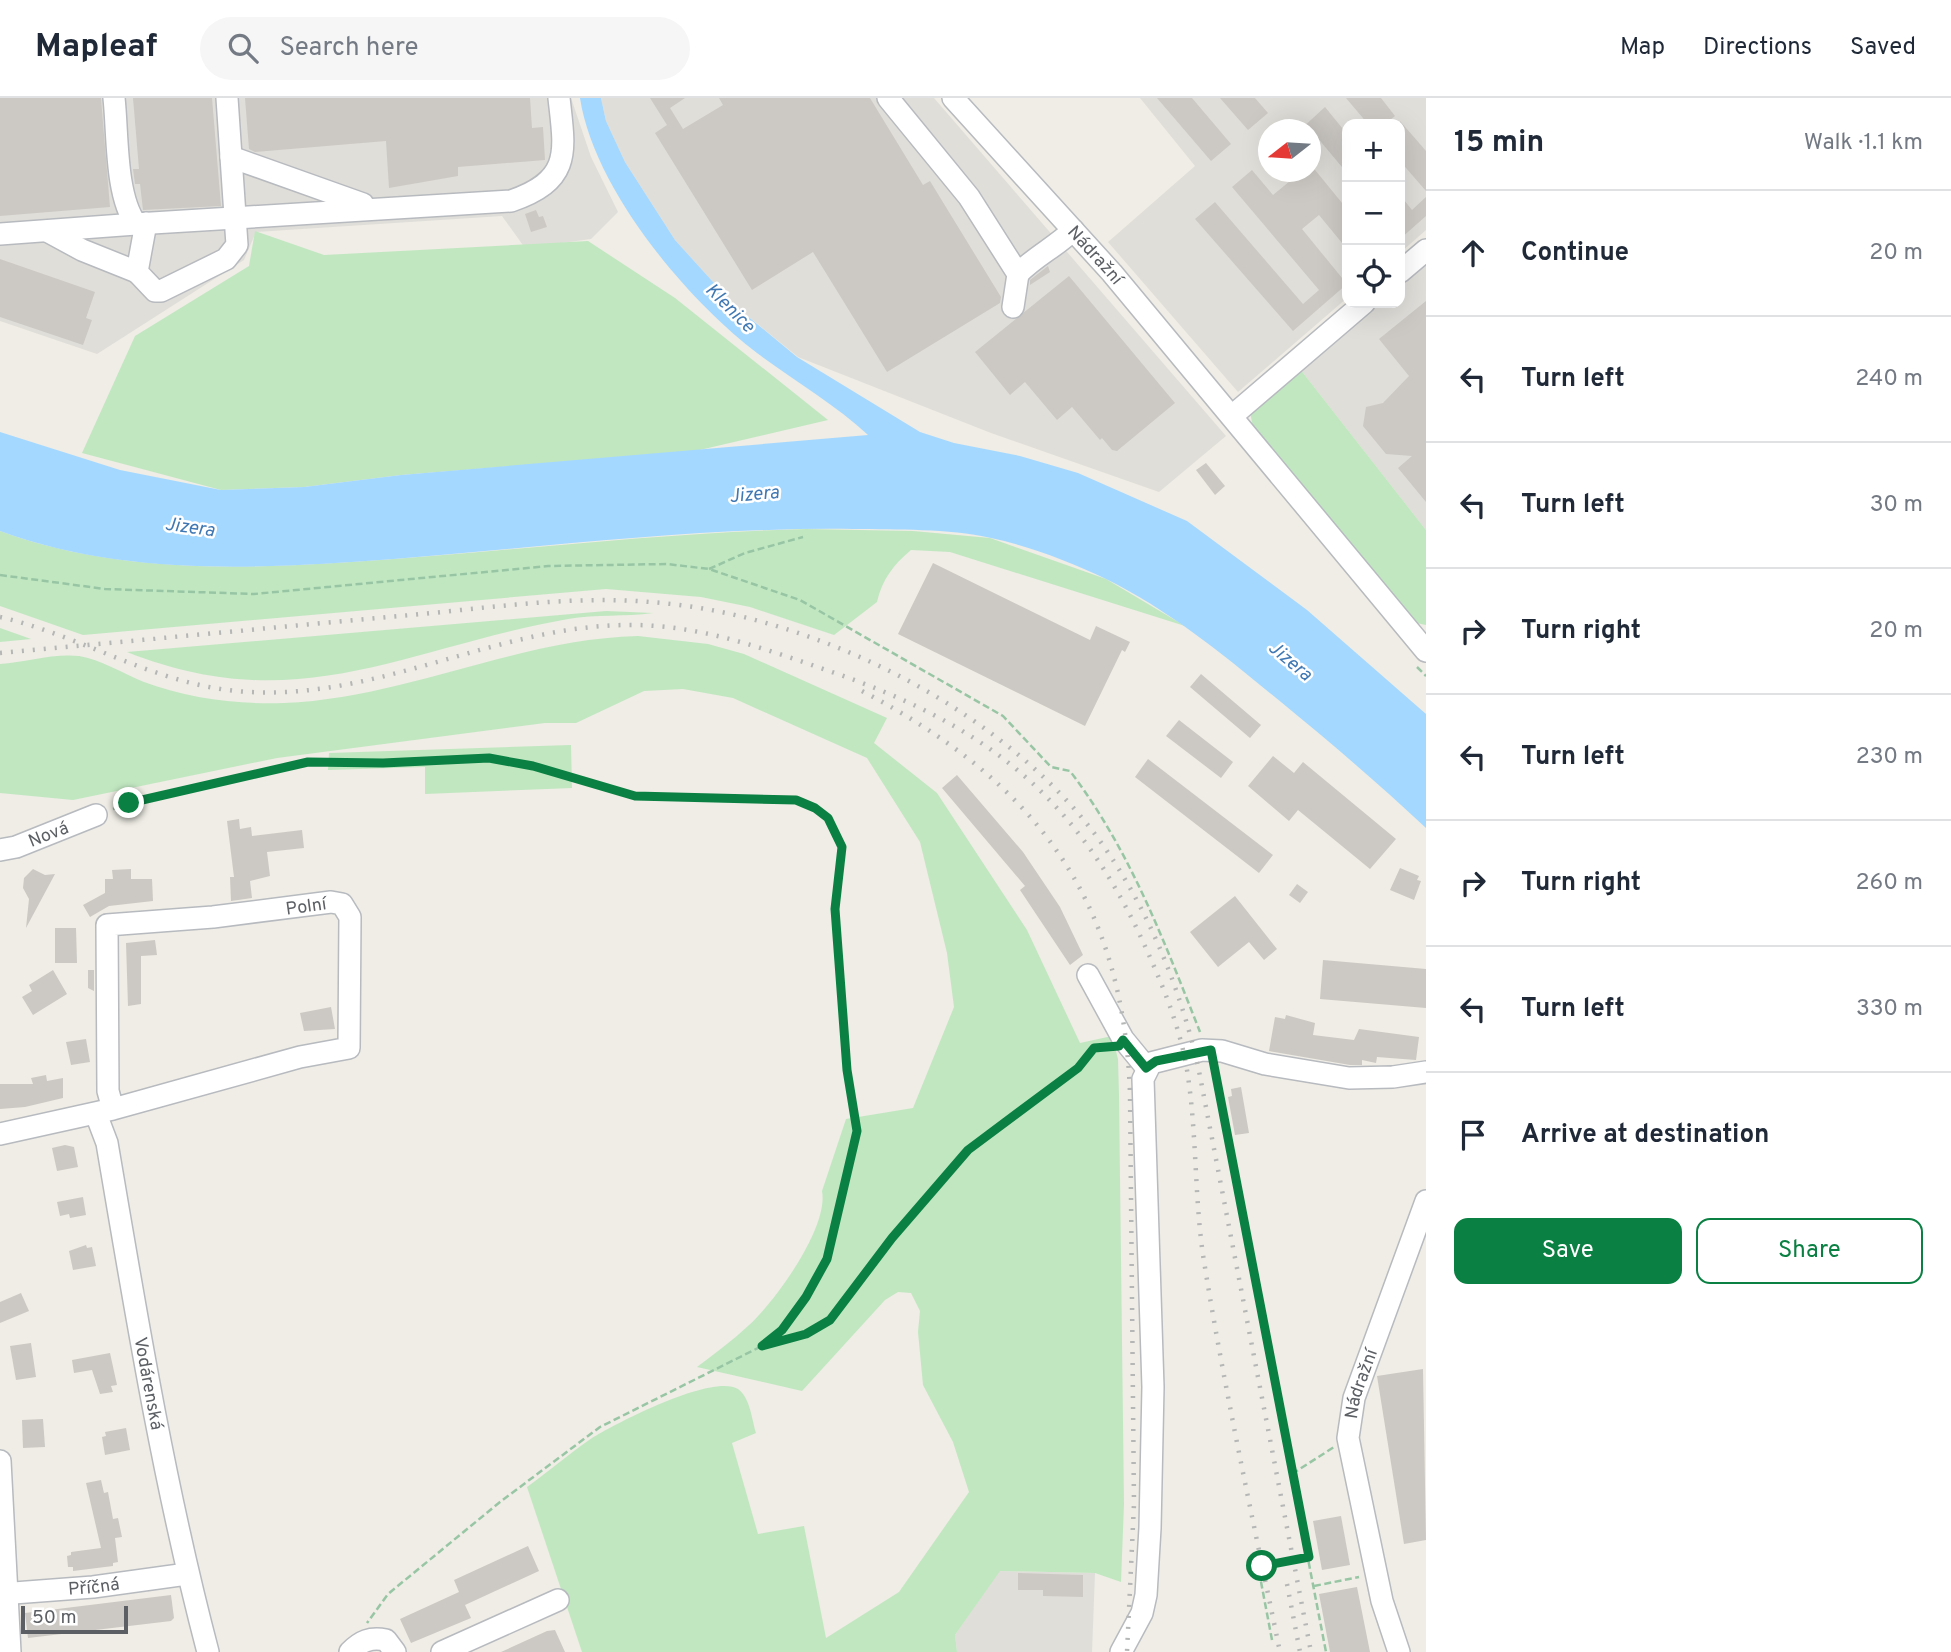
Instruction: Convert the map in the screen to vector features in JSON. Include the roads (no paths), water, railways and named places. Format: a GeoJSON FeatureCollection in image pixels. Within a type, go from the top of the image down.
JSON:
{"type":"FeatureCollection","features":[{"type":"Feature","properties":{"kind":"street"},"geometry":{"type":"LineString","coordinates":[[114,98],[122,188],[128,213],[141,223]]}},
{"type":"Feature","properties":{"kind":"street"},"geometry":{"type":"LineString","coordinates":[[47,231],[82,250],[137,272],[155,290],[161,291],[226,259],[237,245],[227,98]]}},
{"type":"Feature","properties":{"kind":"street"},"geometry":{"type":"LineString","coordinates":[[0,234],[511,201],[535,193],[554,175],[565,152],[559,98]]}},
{"type":"Feature","properties":{"kind":"street"},"geometry":{"type":"LineString","coordinates":[[888,98],[969,197],[1018,274]]}},
{"type":"Feature","properties":{"kind":"street","name":"Nádražní"},"geometry":{"type":"LineString","coordinates":[[953,98],[1073,230],[1425,649]]}},
{"type":"Feature","properties":{"kind":"street"},"geometry":{"type":"LineString","coordinates":[[231,158],[372,208]]}},
{"type":"Feature","properties":{"kind":"street"},"geometry":{"type":"LineString","coordinates":[[137,272],[141,223]]}},
{"type":"Feature","properties":{"kind":"street"},"geometry":{"type":"LineString","coordinates":[[1013,307],[1018,274],[1032,258],[1058,246],[1073,230]]}},
{"type":"Feature","properties":{"kind":"street"},"geometry":{"type":"LineString","coordinates":[[1405,268],[1426,250]]}},
{"type":"Feature","properties":{"kind":"street"},"geometry":{"type":"LineString","coordinates":[[1232,416],[1358,308]]}},
{"type":"Feature","properties":{"kind":"street","name":"Nová"},"geometry":{"type":"LineString","coordinates":[[0,850],[16,847],[96,815]]}},
{"type":"Feature","properties":{"kind":"street","name":"Polní"},"geometry":{"type":"LineString","coordinates":[[0,1134],[104,1112],[300,1057],[349,1048],[349,917],[342,904],[331,902],[213,918],[107,925],[108,1091],[104,1112]]}},
{"type":"Feature","properties":{"kind":"street"},"geometry":{"type":"LineString","coordinates":[[1088,975],[1123,1040],[1146,1068]]}},
{"type":"Feature","properties":{"kind":"street"},"geometry":{"type":"LineString","coordinates":[[1121,1652],[1142,1613],[1146,1595],[1150,1528],[1153,1387],[1143,1079],[1146,1068],[1156,1061],[1211,1050],[1265,1064],[1349,1078],[1393,1077],[1426,1072]]}},
{"type":"Feature","properties":{"kind":"street","name":"Vodárenská"},"geometry":{"type":"LineString","coordinates":[[104,1112],[149,1388],[187,1574],[208,1652]]}},
{"type":"Feature","properties":{"kind":"street","name":"Nádražní"},"geometry":{"type":"LineString","coordinates":[[1399,1652],[1382,1601],[1348,1438],[1353,1398],[1426,1201]]}},
{"type":"Feature","properties":{"kind":"street"},"geometry":{"type":"LineString","coordinates":[[0,1461],[3,1594],[10,1652]]}},
{"type":"Feature","properties":{"kind":"street","name":"Příčná"},"geometry":{"type":"LineString","coordinates":[[3,1594],[93,1587],[187,1574]]}},
{"type":"Feature","properties":{"kind":"street"},"geometry":{"type":"LineString","coordinates":[[442,1652],[558,1600]]}},
{"type":"Feature","properties":{"kind":"street"},"geometry":{"type":"LineString","coordinates":[[357,1646],[386,1640],[395,1652]]}},
{"type":"Feature","properties":{"kind":"water"},"geometry":{"type":"Polygon","coordinates":[[[580,98],[601,98],[606,121],[625,162],[675,240],[733,304],[797,357],[920,432],[954,443],[1020,456],[1078,473],[1187,521],[1307,610],[1426,714],[1426,828],[1300,717],[1219,652],[1153,605],[1064,561],[991,538],[940,531],[905,530],[738,531],[345,563],[245,567],[145,563],[96,556],[47,546],[0,531],[0,432],[120,470],[221,490],[304,487],[401,475],[868,435],[842,413],[757,353],[701,303],[673,273],[623,204],[604,169],[589,133],[580,98]]]}},
{"type":"Feature","properties":{"kind":"railway"},"geometry":{"type":"LineString","coordinates":[[0,653],[525,604],[588,600],[650,602],[709,610],[769,624],[828,644],[887,670],[943,701],[995,736],[1042,776],[1083,819],[1104,846],[1140,906],[1181,1004],[1199,1071],[1311,1652]]}},
{"type":"Feature","properties":{"kind":"railway"},"geometry":{"type":"LineString","coordinates":[[0,617],[63,637],[154,672],[217,688],[250,692],[298,691],[346,685],[485,648],[579,628],[627,625],[680,629],[757,647],[885,692],[932,714],[975,739],[1015,768],[1050,801],[1082,838],[1111,881],[1153,963],[1178,1029],[1190,1088],[1198,1207],[1211,1305],[1280,1652]]}},
{"type":"Feature","properties":{"kind":"railway"},"geometry":{"type":"LineString","coordinates":[[862,691],[922,726],[975,764],[1020,806],[1058,852],[1087,903],[1109,960],[1123,1023],[1130,1093],[1134,1504],[1127,1652]]}},
{"type":"Feature","properties":{"kind":"railway"},"geometry":{"type":"LineString","coordinates":[[1287,1584],[1300,1652]]}},
{"type":"Feature","properties":{"kind":"water label","name":"Klenice"},"geometry":{"type":"Point","coordinates":[731,307]}},
{"type":"Feature","properties":{"kind":"water label","name":"Jizera"},"geometry":{"type":"Point","coordinates":[754,493]}},
{"type":"Feature","properties":{"kind":"water label","name":"Jizera"},"geometry":{"type":"Point","coordinates":[190,526]}},
{"type":"Feature","properties":{"kind":"water label","name":"Jizera"},"geometry":{"type":"Point","coordinates":[1291,660]}}]}
